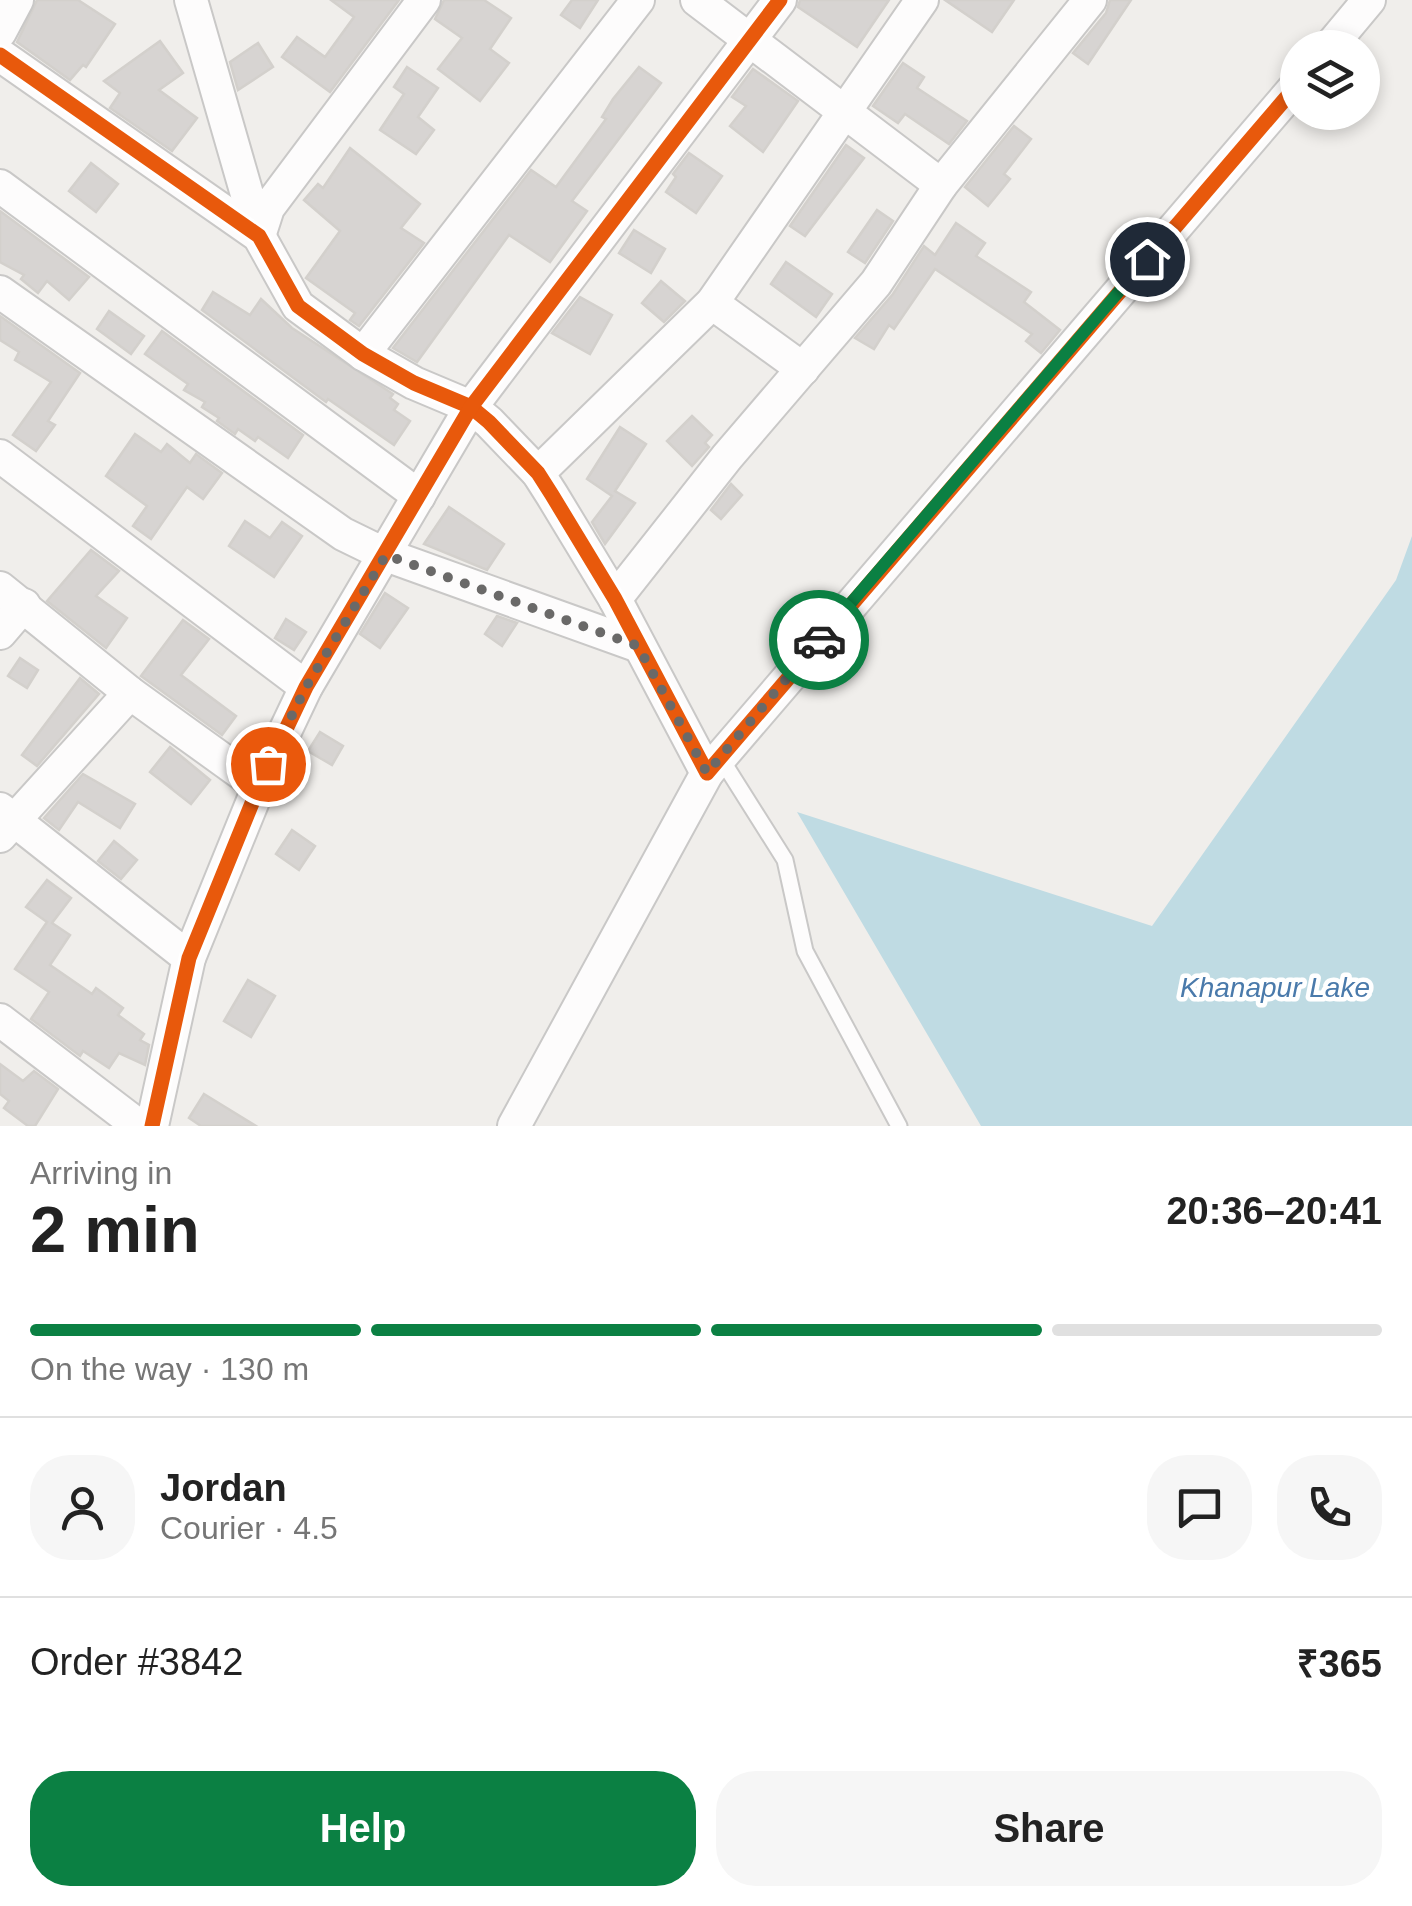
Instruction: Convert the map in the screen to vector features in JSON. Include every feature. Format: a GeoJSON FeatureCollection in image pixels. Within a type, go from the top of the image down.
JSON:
{"type":"FeatureCollection","features":[{"type":"Feature","properties":{"kind":"street"},"geometry":{"type":"LineString","coordinates":[[0,32],[17,0]]}},
{"type":"Feature","properties":{"kind":"street"},"geometry":{"type":"LineString","coordinates":[[191,0],[258,236],[298,306],[364,354],[414,383],[471,407],[538,473],[615,600],[638,646],[713,765]]}},
{"type":"Feature","properties":{"kind":"street"},"geometry":{"type":"LineString","coordinates":[[258,236],[268,208],[424,0]]}},
{"type":"Feature","properties":{"kind":"street"},"geometry":{"type":"LineString","coordinates":[[364,354],[638,0]]}},
{"type":"Feature","properties":{"kind":"street"},"geometry":{"type":"LineString","coordinates":[[697,0],[941,185]]}},
{"type":"Feature","properties":{"kind":"street"},"geometry":{"type":"LineString","coordinates":[[152,1126],[190,958],[259,786],[306,687],[471,407],[780,0]]}},
{"type":"Feature","properties":{"kind":"street"},"geometry":{"type":"LineString","coordinates":[[538,473],[712,303],[922,0]]}},
{"type":"Feature","properties":{"kind":"street"},"geometry":{"type":"LineString","coordinates":[[615,600],[727,457],[876,283],[941,185],[1090,0]]}},
{"type":"Feature","properties":{"kind":"street"},"geometry":{"type":"LineString","coordinates":[[1343,30],[1369,0]]}},
{"type":"Feature","properties":{"kind":"street"},"geometry":{"type":"LineString","coordinates":[[0,55],[258,236]]}},
{"type":"Feature","properties":{"kind":"street"},"geometry":{"type":"LineString","coordinates":[[514,1126],[713,765],[1280,105]]}},
{"type":"Feature","properties":{"kind":"street"},"geometry":{"type":"LineString","coordinates":[[0,186],[419,496]]}},
{"type":"Feature","properties":{"kind":"street"},"geometry":{"type":"LineString","coordinates":[[0,292],[326,524],[386,555],[638,646]]}},
{"type":"Feature","properties":{"kind":"street"},"geometry":{"type":"LineString","coordinates":[[712,303],[803,369]]}},
{"type":"Feature","properties":{"kind":"street"},"geometry":{"type":"LineString","coordinates":[[0,456],[306,687]]}},
{"type":"Feature","properties":{"kind":"street"},"geometry":{"type":"LineString","coordinates":[[0,632],[12,596],[130,694],[259,786]]}},
{"type":"Feature","properties":{"kind":"street"},"geometry":{"type":"LineString","coordinates":[[130,694],[4,821],[190,958]]}},
{"type":"Feature","properties":{"kind":"street"},"geometry":{"type":"LineString","coordinates":[[0,1020],[139,1126]]}},
{"type":"Feature","properties":{"kind":"lane"},"geometry":{"type":"LineString","coordinates":[[713,765],[786,860],[805,952],[899,1126]]}},
{"type":"Feature","properties":{"kind":"water","name":"Khanapur Lake"},"geometry":{"type":"Polygon","coordinates":[[[1412,536],[1412,1126],[981,1126],[797,812],[1152,926],[1396,580],[1412,536]]]}},
{"type":"Feature","properties":{"kind":"building"},"geometry":{"type":"Polygon","coordinates":[[[37,0],[78,0],[115,24],[86,67],[83,65],[70,80],[17,42],[37,0]]]}},
{"type":"Feature","properties":{"kind":"building"},"geometry":{"type":"Polygon","coordinates":[[[331,0],[399,0],[330,92],[282,57],[297,37],[325,57],[354,17],[331,0]]]}},
{"type":"Feature","properties":{"kind":"building"},"geometry":{"type":"Polygon","coordinates":[[[444,0],[484,0],[511,18],[490,49],[509,63],[480,101],[438,69],[462,38],[435,19],[444,0]]]}},
{"type":"Feature","properties":{"kind":"building"},"geometry":{"type":"Polygon","coordinates":[[[572,0],[598,0],[580,28],[561,15],[572,0]]]}},
{"type":"Feature","properties":{"kind":"building"},"geometry":{"type":"Polygon","coordinates":[[[800,0],[889,0],[857,47],[798,7],[800,0]]]}},
{"type":"Feature","properties":{"kind":"building"},"geometry":{"type":"Polygon","coordinates":[[[945,0],[1014,0],[992,32],[945,0]]]}},
{"type":"Feature","properties":{"kind":"building"},"geometry":{"type":"Polygon","coordinates":[[[1110,0],[1131,0],[1088,64],[1073,53],[1106,13],[1110,0]]]}},
{"type":"Feature","properties":{"kind":"building"},"geometry":{"type":"Polygon","coordinates":[[[160,41],[183,73],[159,90],[197,118],[172,151],[110,108],[120,93],[104,81],[160,41]]]}},
{"type":"Feature","properties":{"kind":"building"},"geometry":{"type":"Polygon","coordinates":[[[258,43],[273,67],[238,90],[230,62],[258,43]]]}},
{"type":"Feature","properties":{"kind":"building"},"geometry":{"type":"Polygon","coordinates":[[[903,63],[924,77],[917,88],[967,121],[949,144],[905,114],[898,123],[873,106],[903,63]]]}},
{"type":"Feature","properties":{"kind":"building"},"geometry":{"type":"Polygon","coordinates":[[[407,67],[438,88],[418,117],[434,130],[416,154],[380,130],[404,94],[394,87],[407,67]]]}},
{"type":"Feature","properties":{"kind":"building"},"geometry":{"type":"Polygon","coordinates":[[[639,67],[661,83],[572,201],[587,211],[550,262],[509,235],[417,362],[393,348],[531,170],[556,187],[606,119],[602,117],[613,99],[639,67]]]}},
{"type":"Feature","properties":{"kind":"building"},"geometry":{"type":"Polygon","coordinates":[[[753,69],[798,101],[763,152],[730,126],[746,106],[732,97],[753,69]]]}},
{"type":"Feature","properties":{"kind":"building"},"geometry":{"type":"Polygon","coordinates":[[[1014,126],[1031,139],[1004,174],[1010,179],[988,206],[965,187],[1014,126]]]}},
{"type":"Feature","properties":{"kind":"building"},"geometry":{"type":"Polygon","coordinates":[[[846,145],[864,158],[805,236],[790,226],[846,145]]]}},
{"type":"Feature","properties":{"kind":"building"},"geometry":{"type":"Polygon","coordinates":[[[350,148],[420,204],[401,228],[424,243],[359,326],[350,320],[355,313],[306,278],[340,231],[304,200],[318,184],[323,188],[350,148]]]}},
{"type":"Feature","properties":{"kind":"building"},"geometry":{"type":"Polygon","coordinates":[[[689,153],[722,176],[696,213],[666,192],[676,177],[673,174],[689,153]]]}},
{"type":"Feature","properties":{"kind":"building"},"geometry":{"type":"Polygon","coordinates":[[[91,163],[118,184],[96,212],[69,191],[91,163]]]}},
{"type":"Feature","properties":{"kind":"building"},"geometry":{"type":"Polygon","coordinates":[[[877,210],[893,221],[865,263],[848,252],[877,210]]]}},
{"type":"Feature","properties":{"kind":"building"},"geometry":{"type":"Polygon","coordinates":[[[0,211],[89,277],[69,300],[47,281],[38,293],[21,279],[24,275],[0,262],[0,211]]]}},
{"type":"Feature","properties":{"kind":"building"},"geometry":{"type":"Polygon","coordinates":[[[956,223],[985,243],[976,256],[1031,292],[1024,302],[1060,330],[1041,353],[1026,341],[1032,334],[935,269],[894,329],[889,325],[874,349],[855,338],[893,294],[924,246],[935,255],[956,223]]]}},
{"type":"Feature","properties":{"kind":"building"},"geometry":{"type":"Polygon","coordinates":[[[634,230],[665,249],[651,273],[619,253],[634,230]]]}},
{"type":"Feature","properties":{"kind":"building"},"geometry":{"type":"Polygon","coordinates":[[[786,262],[832,294],[816,317],[771,284],[786,262]]]}},
{"type":"Feature","properties":{"kind":"building"},"geometry":{"type":"Polygon","coordinates":[[[661,281],[685,301],[664,322],[642,303],[661,281]]]}},
{"type":"Feature","properties":{"kind":"building"},"geometry":{"type":"Polygon","coordinates":[[[213,292],[250,315],[261,299],[292,328],[393,394],[390,398],[398,404],[394,410],[410,421],[394,445],[328,399],[326,402],[202,310],[213,292]]]}},
{"type":"Feature","properties":{"kind":"building"},"geometry":{"type":"Polygon","coordinates":[[[580,297],[612,315],[590,354],[552,333],[580,297]]]}},
{"type":"Feature","properties":{"kind":"building"},"geometry":{"type":"Polygon","coordinates":[[[109,311],[144,336],[131,354],[97,329],[109,311]]]}},
{"type":"Feature","properties":{"kind":"building"},"geometry":{"type":"Polygon","coordinates":[[[0,316],[80,373],[48,421],[55,425],[36,451],[13,435],[51,382],[15,360],[19,352],[0,340],[0,316]]]}},
{"type":"Feature","properties":{"kind":"building"},"geometry":{"type":"Polygon","coordinates":[[[162,331],[303,435],[288,458],[258,437],[255,441],[238,429],[235,434],[217,421],[219,418],[202,407],[205,402],[184,390],[188,384],[145,354],[162,331]]]}},
{"type":"Feature","properties":{"kind":"building"},"geometry":{"type":"Polygon","coordinates":[[[692,416],[712,435],[705,443],[709,447],[692,466],[667,441],[692,416]]]}},
{"type":"Feature","properties":{"kind":"building"},"geometry":{"type":"Polygon","coordinates":[[[620,427],[646,444],[615,491],[635,503],[605,544],[592,522],[612,496],[587,479],[620,427]]]}},
{"type":"Feature","properties":{"kind":"building"},"geometry":{"type":"Polygon","coordinates":[[[135,434],[161,452],[167,444],[190,463],[196,454],[222,473],[203,499],[187,487],[151,539],[133,526],[147,506],[106,476],[135,434]]]}},
{"type":"Feature","properties":{"kind":"building"},"geometry":{"type":"Polygon","coordinates":[[[731,484],[742,495],[721,519],[711,510],[731,484]]]}},
{"type":"Feature","properties":{"kind":"building"},"geometry":{"type":"Polygon","coordinates":[[[449,507],[504,544],[487,570],[424,544],[449,507]]]}},
{"type":"Feature","properties":{"kind":"building"},"geometry":{"type":"Polygon","coordinates":[[[245,521],[270,538],[282,522],[302,536],[274,577],[229,546],[245,521]]]}},
{"type":"Feature","properties":{"kind":"building"},"geometry":{"type":"Polygon","coordinates":[[[91,550],[119,571],[96,596],[127,618],[106,648],[47,601],[91,550]]]}},
{"type":"Feature","properties":{"kind":"building"},"geometry":{"type":"Polygon","coordinates":[[[385,593],[408,608],[380,648],[360,634],[385,593]]]}},
{"type":"Feature","properties":{"kind":"building"},"geometry":{"type":"Polygon","coordinates":[[[497,616],[517,623],[502,646],[485,634],[497,616]]]}},
{"type":"Feature","properties":{"kind":"building"},"geometry":{"type":"Polygon","coordinates":[[[286,619],[306,632],[294,650],[275,638],[286,619]]]}},
{"type":"Feature","properties":{"kind":"building"},"geometry":{"type":"Polygon","coordinates":[[[183,620],[209,639],[181,675],[236,716],[222,735],[141,676],[183,620]]]}},
{"type":"Feature","properties":{"kind":"building"},"geometry":{"type":"Polygon","coordinates":[[[20,658],[38,670],[27,688],[8,676],[20,658]]]}},
{"type":"Feature","properties":{"kind":"building"},"geometry":{"type":"Polygon","coordinates":[[[80,678],[99,694],[37,766],[22,755],[80,678]]]}},
{"type":"Feature","properties":{"kind":"building"},"geometry":{"type":"Polygon","coordinates":[[[320,732],[343,746],[332,765],[308,751],[320,732]]]}},
{"type":"Feature","properties":{"kind":"building"},"geometry":{"type":"Polygon","coordinates":[[[170,747],[210,780],[191,804],[150,772],[170,747]]]}},
{"type":"Feature","properties":{"kind":"building"},"geometry":{"type":"Polygon","coordinates":[[[83,774],[135,804],[120,828],[78,802],[59,830],[44,818],[83,774]]]}},
{"type":"Feature","properties":{"kind":"building"},"geometry":{"type":"Polygon","coordinates":[[[292,830],[315,846],[299,870],[276,854],[292,830]]]}},
{"type":"Feature","properties":{"kind":"building"},"geometry":{"type":"Polygon","coordinates":[[[114,841],[137,860],[121,879],[98,861],[114,841]]]}},
{"type":"Feature","properties":{"kind":"building"},"geometry":{"type":"Polygon","coordinates":[[[47,880],[71,898],[52,923],[70,935],[50,965],[92,994],[96,988],[123,1008],[118,1015],[144,1034],[140,1040],[149,1045],[145,1065],[119,1053],[109,1068],[83,1051],[80,1056],[31,1019],[49,992],[15,969],[47,922],[26,907],[47,880]]]}},
{"type":"Feature","properties":{"kind":"building"},"geometry":{"type":"Polygon","coordinates":[[[248,980],[275,996],[251,1037],[224,1021],[248,980]]]}},
{"type":"Feature","properties":{"kind":"building"},"geometry":{"type":"Polygon","coordinates":[[[0,1064],[23,1081],[34,1071],[58,1089],[35,1126],[28,1126],[4,1108],[9,1101],[0,1094],[0,1064]]]}},
{"type":"Feature","properties":{"kind":"building"},"geometry":{"type":"Polygon","coordinates":[[[204,1094],[256,1126],[201,1126],[189,1118],[204,1094]]]}},
{"type":"Feature","properties":{"kind":"cycle path"},"geometry":{"type":"LineString","coordinates":[[152,1126],[189,958],[259,786],[306,687],[471,407],[780,0]]}},
{"type":"Feature","properties":{"kind":"cycle path"},"geometry":{"type":"LineString","coordinates":[[0,55],[259,236],[298,306],[363,354],[414,383],[471,407],[489,422],[538,473],[552,495],[615,599],[707,773],[1280,105]]}},
{"type":"Feature","properties":{"kind":"way so far"},"geometry":{"type":"LineString","coordinates":[[268,764],[306,687],[386,555],[638,646],[707,773],[819,640]]}},
{"type":"Feature","properties":{"kind":"route"},"geometry":{"type":"LineString","coordinates":[[819,640],[1147,259]]}}]}
